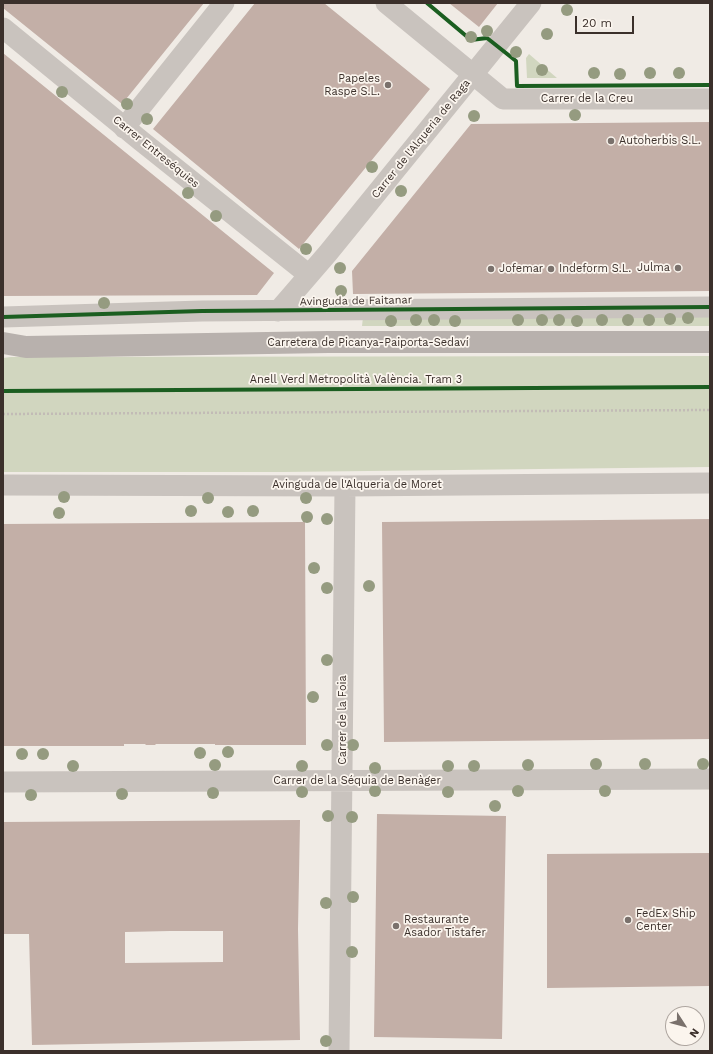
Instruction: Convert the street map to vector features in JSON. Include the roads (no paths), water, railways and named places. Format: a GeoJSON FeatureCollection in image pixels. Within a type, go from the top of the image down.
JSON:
{"type":"FeatureCollection","features":[{"type":"Feature","properties":{"kind":"main road","name":"Carretera de Picanya-Paiporta-Sedaví"},"geometry":{"type":"LineString","coordinates":[[3,342],[26,347]]}},
{"type":"Feature","properties":{"kind":"main road","name":"Carretera de Picanya-Paiporta-Sedaví"},"geometry":{"type":"LineString","coordinates":[[3,352],[26,347],[328,342],[710,342]]}},
{"type":"Feature","properties":{"kind":"street"},"geometry":{"type":"LineString","coordinates":[[124,128],[224,3]]}},
{"type":"Feature","properties":{"kind":"street","name":"Carrer de la Creu"},"geometry":{"type":"LineString","coordinates":[[386,3],[503,99],[710,98]]}},
{"type":"Feature","properties":{"kind":"street","name":"Carrer de l'Alqueria de Raga"},"geometry":{"type":"LineString","coordinates":[[278,311],[531,3]]}},
{"type":"Feature","properties":{"kind":"street","name":"Carrer Entreséquies"},"geometry":{"type":"LineString","coordinates":[[3,28],[124,128],[309,275]]}},
{"type":"Feature","properties":{"kind":"street"},"geometry":{"type":"LineString","coordinates":[[309,275],[310,283],[316,297],[328,310]]}},
{"type":"Feature","properties":{"kind":"street","name":"Avinguda de Faitanar"},"geometry":{"type":"LineString","coordinates":[[3,317],[202,311],[710,307]]}},
{"type":"Feature","properties":{"kind":"street","name":"Avinguda de l'Alqueria de Moret"},"geometry":{"type":"LineString","coordinates":[[3,485],[345,486],[710,483]]}},
{"type":"Feature","properties":{"kind":"street","name":"Carrer de la Foia"},"geometry":{"type":"LineString","coordinates":[[339,1051],[345,486]]}},
{"type":"Feature","properties":{"kind":"street","name":"Carrer de la Séquia de Benàger"},"geometry":{"type":"LineString","coordinates":[[3,782],[710,779]]}},
{"type":"Feature","properties":{"kind":"place","name":"Papeles Raspe S.L."},"geometry":{"type":"Point","coordinates":[388,85]}},
{"type":"Feature","properties":{"kind":"place","name":"Autoherbis S.L."},"geometry":{"type":"Point","coordinates":[611,141]}},
{"type":"Feature","properties":{"kind":"place","name":"Julma"},"geometry":{"type":"Point","coordinates":[678,268]}},
{"type":"Feature","properties":{"kind":"place","name":"Jofemar"},"geometry":{"type":"Point","coordinates":[491,269]}},
{"type":"Feature","properties":{"kind":"place","name":"Indeform S.L."},"geometry":{"type":"Point","coordinates":[551,269]}},
{"type":"Feature","properties":{"kind":"place","name":"FedEx Ship Center"},"geometry":{"type":"Point","coordinates":[628,920]}},
{"type":"Feature","properties":{"kind":"place","name":"Restaurante Asador Tistafer"},"geometry":{"type":"Point","coordinates":[396,926]}}]}
